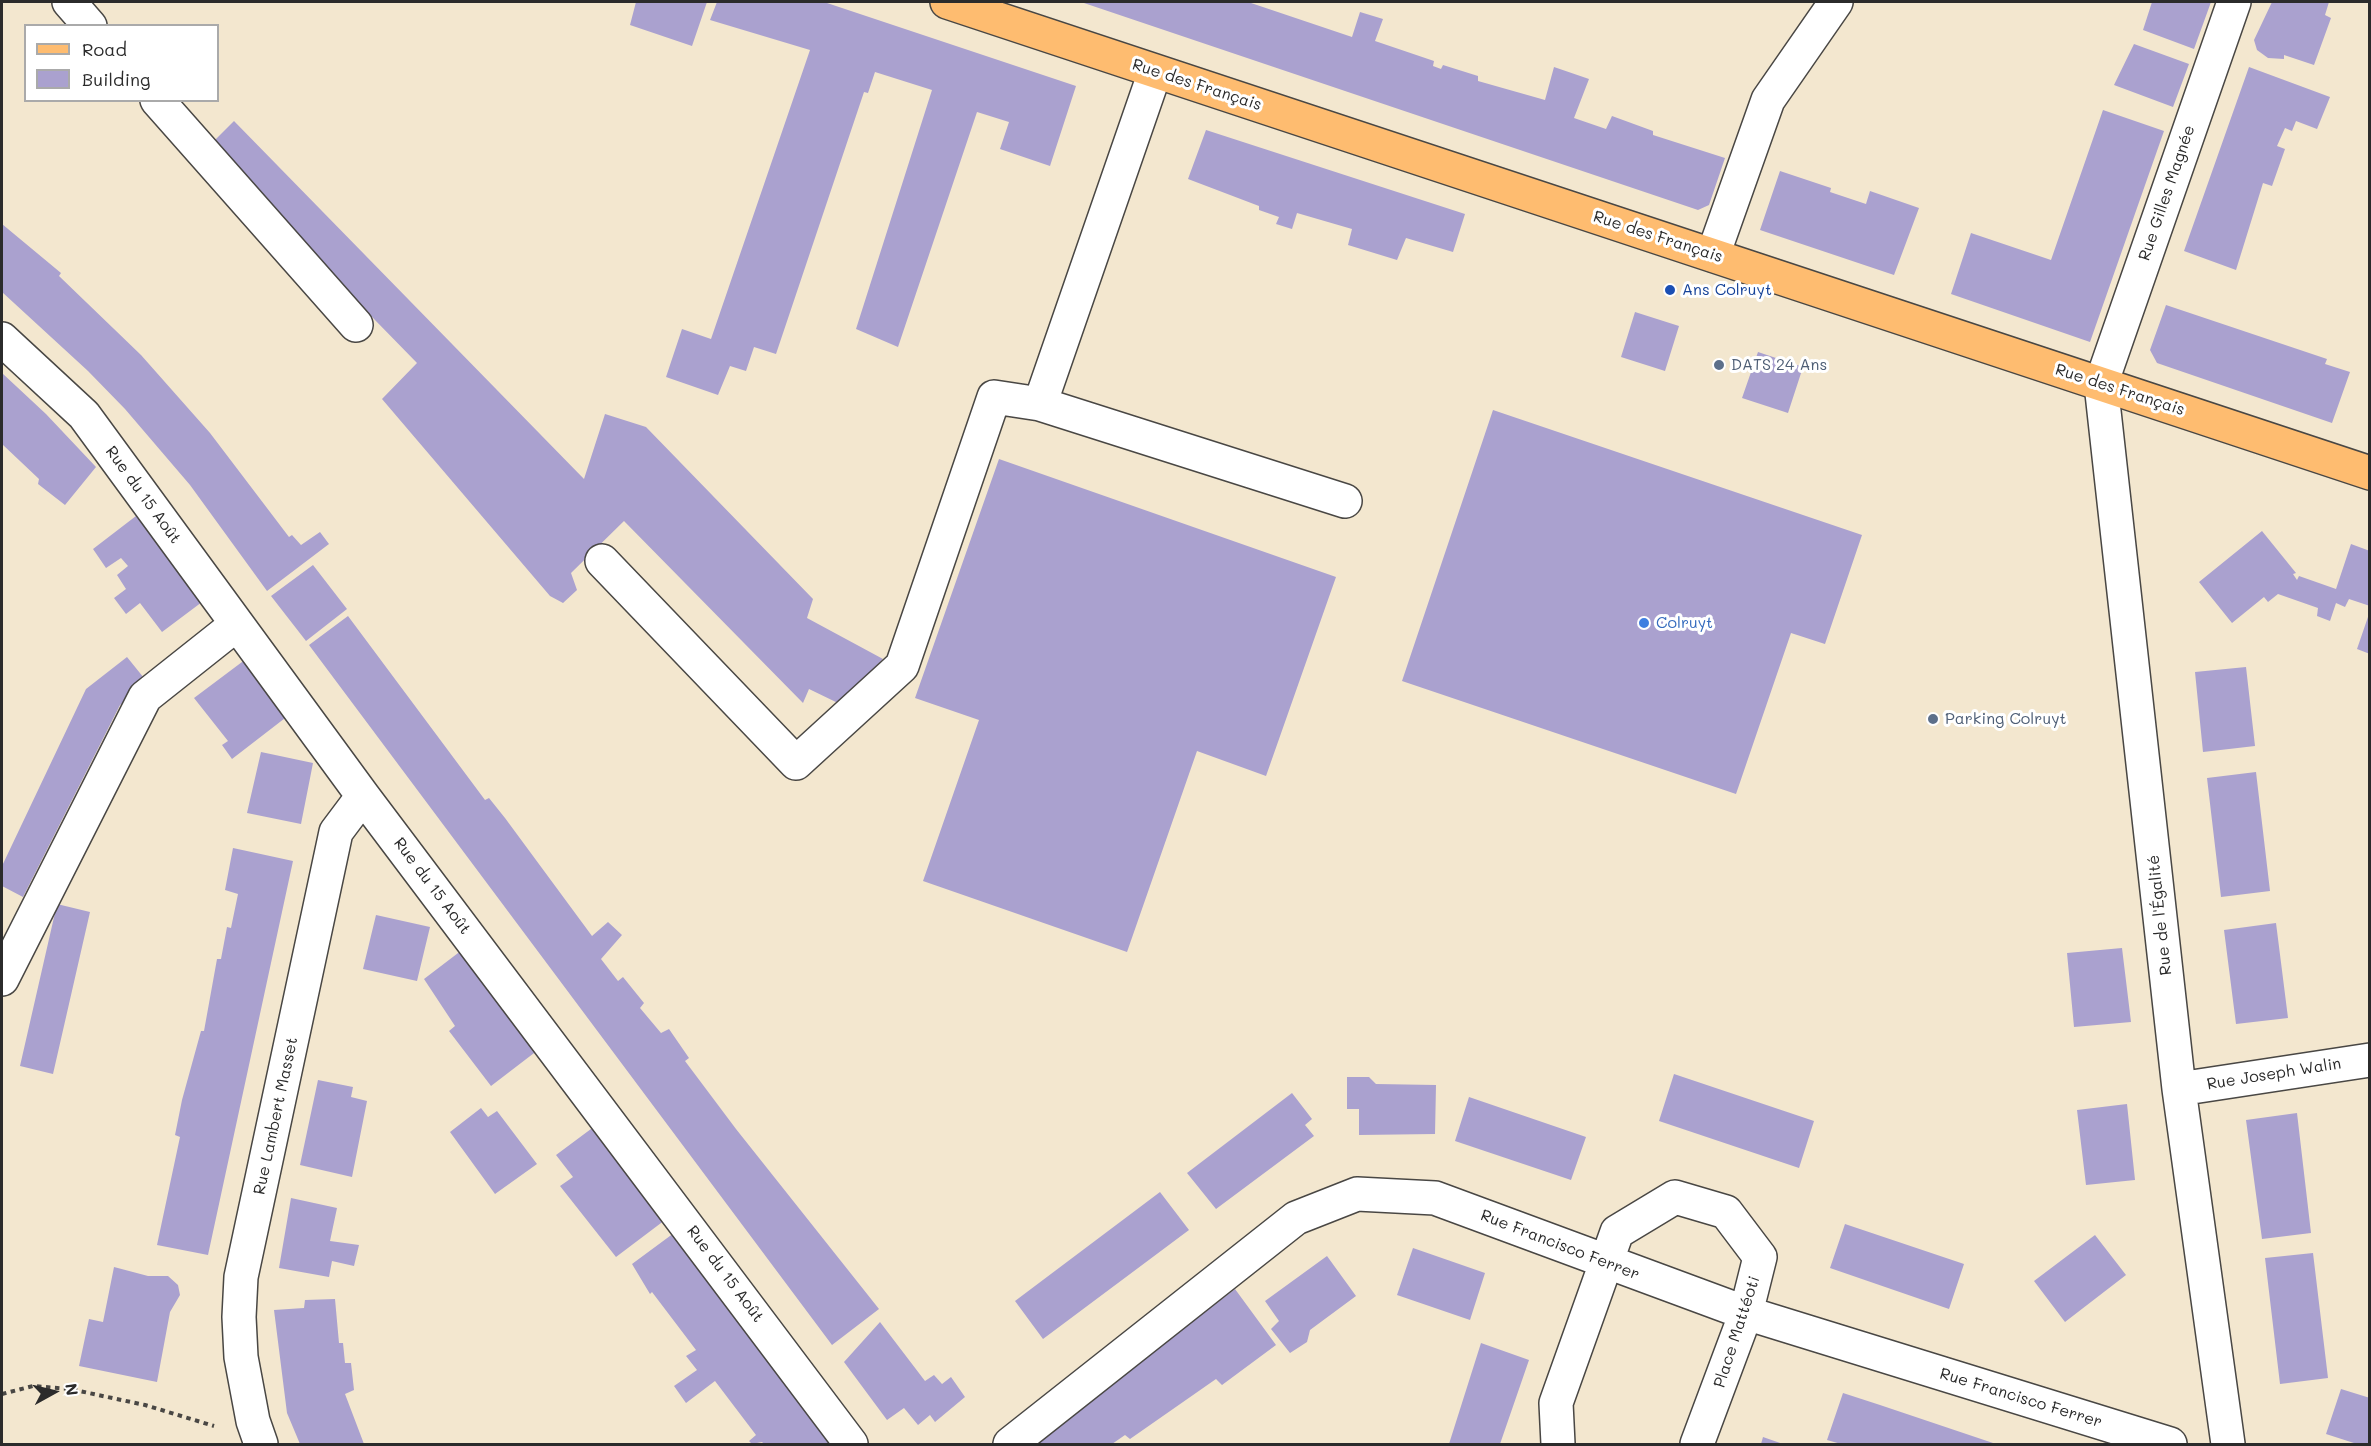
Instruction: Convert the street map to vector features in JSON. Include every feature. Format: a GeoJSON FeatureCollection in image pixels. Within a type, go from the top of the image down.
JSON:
{"type":"FeatureCollection","features":[{"type":"Feature","properties":{"kind":"main road","name":"Rue des Français"},"geometry":{"type":"LineString","coordinates":[[947,2],[2370,473]]}},
{"type":"Feature","properties":{"kind":"street"},"geometry":{"type":"LineString","coordinates":[[69,2],[88,24]]}},
{"type":"Feature","properties":{"kind":"street"},"geometry":{"type":"LineString","coordinates":[[1713,255],[1768,100],[1836,2]]}},
{"type":"Feature","properties":{"kind":"street","name":"Rue Gilles Magnée"},"geometry":{"type":"LineString","coordinates":[[2101,384],[2234,2]]}},
{"type":"Feature","properties":{"kind":"street"},"geometry":{"type":"LineString","coordinates":[[1040,404],[1155,72]]}},
{"type":"Feature","properties":{"kind":"street"},"geometry":{"type":"LineString","coordinates":[[159,102],[356,325]]}},
{"type":"Feature","properties":{"kind":"street","name":"Rue du 15 Août"},"geometry":{"type":"LineString","coordinates":[[2,339],[84,415],[363,796],[851,1444]]}},
{"type":"Feature","properties":{"kind":"street","name":"Rue de l'Égalité"},"geometry":{"type":"LineString","coordinates":[[2101,384],[2180,1089],[2228,1444]]}},
{"type":"Feature","properties":{"kind":"street"},"geometry":{"type":"LineString","coordinates":[[602,561],[796,764],[902,666],[994,397],[1040,404],[1345,501]]}},
{"type":"Feature","properties":{"kind":"street"},"geometry":{"type":"LineString","coordinates":[[2,979],[145,697],[237,624]]}},
{"type":"Feature","properties":{"kind":"street","name":"Rue Lambert Masset"},"geometry":{"type":"LineString","coordinates":[[261,1444],[253,1421],[241,1357],[239,1317],[241,1278],[336,832],[363,796]]}},
{"type":"Feature","properties":{"kind":"street","name":"Rue Joseph Walin"},"geometry":{"type":"LineString","coordinates":[[2180,1089],[2370,1060]]}},
{"type":"Feature","properties":{"kind":"street","name":"Rue Francisco Ferrer"},"geometry":{"type":"LineString","coordinates":[[1010,1444],[1296,1218],[1357,1194],[1435,1198],[1746,1313],[2170,1444]]}},
{"type":"Feature","properties":{"kind":"street","name":"Place Mattéoti"},"geometry":{"type":"LineString","coordinates":[[1558,1444],[1556,1403],[1617,1232],[1675,1197],[1726,1212],[1760,1257],[1746,1313],[1697,1444]]}},
{"type":"Feature","properties":{"kind":"path"},"geometry":{"type":"LineString","coordinates":[[2,1394],[33,1386],[70,1389],[145,1405],[214,1426]]}},
{"type":"Feature","properties":{"kind":"building"},"geometry":{"type":"Polygon","coordinates":[[[636,2],[707,2],[692,46],[630,25],[636,2]]]}},
{"type":"Feature","properties":{"kind":"building"},"geometry":{"type":"Polygon","coordinates":[[[717,2],[824,2],[1076,86],[1050,166],[1000,149],[1009,122],[977,112],[898,347],[856,329],[932,90],[875,72],[868,93],[864,92],[776,354],[754,347],[746,371],[730,366],[718,395],[666,377],[682,329],[711,339],[810,50],[710,20],[717,2]]]}},
{"type":"Feature","properties":{"kind":"building"},"geometry":{"type":"Polygon","coordinates":[[[1081,2],[1248,2],[1352,37],[1360,12],[1383,19],[1375,41],[1434,61],[1433,66],[1441,69],[1443,65],[1478,76],[1478,81],[1545,100],[1554,67],[1589,79],[1574,118],[1606,129],[1612,116],[1653,131],[1653,135],[1725,158],[1709,205],[1698,210],[1081,2]]]}},
{"type":"Feature","properties":{"kind":"building"},"geometry":{"type":"Polygon","coordinates":[[[2152,2],[2211,2],[2194,49],[2143,30],[2152,2]]]}},
{"type":"Feature","properties":{"kind":"building"},"geometry":{"type":"Polygon","coordinates":[[[2272,2],[2329,2],[2325,15],[2331,18],[2314,65],[2284,55],[2284,59],[2268,58],[2257,50],[2254,40],[2272,2]]]}},
{"type":"Feature","properties":{"kind":"building"},"geometry":{"type":"Polygon","coordinates":[[[2134,44],[2189,64],[2173,107],[2114,85],[2134,44]]]}},
{"type":"Feature","properties":{"kind":"building"},"geometry":{"type":"Polygon","coordinates":[[[2249,67],[2330,97],[2317,129],[2296,121],[2292,131],[2285,128],[2277,146],[2285,149],[2272,186],[2263,183],[2236,270],[2184,251],[2249,67]]]}},
{"type":"Feature","properties":{"kind":"building"},"geometry":{"type":"Polygon","coordinates":[[[2103,110],[2164,131],[2090,342],[1951,294],[1971,233],[2051,260],[2103,110]]]}},
{"type":"Feature","properties":{"kind":"building"},"geometry":{"type":"Polygon","coordinates":[[[234,121],[584,479],[605,414],[646,427],[813,599],[807,618],[883,659],[840,704],[809,689],[803,703],[624,521],[571,573],[577,590],[563,603],[550,596],[382,399],[417,363],[207,148],[234,121]]]}},
{"type":"Feature","properties":{"kind":"building"},"geometry":{"type":"Polygon","coordinates":[[[1206,130],[1465,214],[1453,252],[1406,238],[1397,260],[1348,245],[1352,229],[1297,213],[1292,229],[1276,224],[1279,217],[1259,210],[1259,206],[1188,179],[1206,130]]]}},
{"type":"Feature","properties":{"kind":"building"},"geometry":{"type":"Polygon","coordinates":[[[1780,171],[1831,188],[1830,192],[1866,204],[1870,191],[1919,208],[1894,275],[1760,230],[1780,171]]]}},
{"type":"Feature","properties":{"kind":"building"},"geometry":{"type":"Polygon","coordinates":[[[2,224],[61,273],[59,276],[141,355],[210,433],[289,537],[292,535],[301,545],[320,532],[329,544],[267,591],[190,485],[125,409],[88,371],[2,292],[2,224]]]}},
{"type":"Feature","properties":{"kind":"building"},"geometry":{"type":"Polygon","coordinates":[[[2166,305],[2327,359],[2325,364],[2350,372],[2332,423],[2157,363],[2150,350],[2166,305]]]}},
{"type":"Feature","properties":{"kind":"building"},"geometry":{"type":"Polygon","coordinates":[[[1635,312],[1679,326],[1665,371],[1621,357],[1635,312]]]}},
{"type":"Feature","properties":{"kind":"building"},"geometry":{"type":"Polygon","coordinates":[[[1758,352],[1803,367],[1788,413],[1742,398],[1758,352]]]}},
{"type":"Feature","properties":{"kind":"building"},"geometry":{"type":"Polygon","coordinates":[[[2,373],[46,414],[96,467],[65,505],[38,484],[39,479],[2,444],[2,373]]]}},
{"type":"Feature","properties":{"kind":"building"},"geometry":{"type":"Polygon","coordinates":[[[1493,410],[1862,535],[1825,644],[1791,633],[1736,794],[1402,681],[1493,410]]]}},
{"type":"Feature","properties":{"kind":"building"},"geometry":{"type":"Polygon","coordinates":[[[999,459],[1336,577],[1266,776],[1197,751],[1127,952],[923,881],[979,720],[915,698],[999,459]]]}},
{"type":"Feature","properties":{"kind":"building"},"geometry":{"type":"Polygon","coordinates":[[[136,516],[202,602],[162,632],[140,603],[126,614],[114,598],[126,589],[117,575],[128,566],[121,558],[106,568],[93,549],[136,516]]]}},
{"type":"Feature","properties":{"kind":"building"},"geometry":{"type":"Polygon","coordinates":[[[2262,531],[2296,573],[2293,574],[2297,580],[2299,576],[2336,589],[2351,544],[2370,551],[2370,606],[2349,599],[2345,607],[2336,603],[2330,621],[2317,616],[2318,608],[2278,594],[2268,602],[2264,597],[2232,623],[2199,582],[2262,531]]]}},
{"type":"Feature","properties":{"kind":"building"},"geometry":{"type":"Polygon","coordinates":[[[313,565],[347,609],[306,641],[271,596],[313,565]]]}},
{"type":"Feature","properties":{"kind":"building"},"geometry":{"type":"Polygon","coordinates":[[[2370,615],[2370,654],[2357,649],[2370,615]]]}},
{"type":"Feature","properties":{"kind":"building"},"geometry":{"type":"Polygon","coordinates":[[[348,616],[485,800],[489,798],[505,818],[592,936],[608,922],[622,935],[601,959],[618,981],[623,977],[644,1003],[640,1008],[661,1033],[669,1029],[689,1058],[685,1061],[736,1129],[879,1309],[832,1345],[309,645],[348,616]]]}},
{"type":"Feature","properties":{"kind":"building"},"geometry":{"type":"Polygon","coordinates":[[[127,657],[148,683],[120,705],[23,897],[2,886],[2,866],[86,689],[127,657]]]}},
{"type":"Feature","properties":{"kind":"building"},"geometry":{"type":"Polygon","coordinates":[[[246,659],[289,715],[232,759],[222,745],[228,741],[194,698],[246,659]]]}},
{"type":"Feature","properties":{"kind":"building"},"geometry":{"type":"Polygon","coordinates":[[[2246,667],[2255,746],[2203,752],[2195,672],[2246,667]]]}},
{"type":"Feature","properties":{"kind":"building"},"geometry":{"type":"Polygon","coordinates":[[[261,752],[313,763],[301,824],[247,813],[261,752]]]}},
{"type":"Feature","properties":{"kind":"building"},"geometry":{"type":"Polygon","coordinates":[[[2256,772],[2270,891],[2221,897],[2207,778],[2256,772]]]}},
{"type":"Feature","properties":{"kind":"building"},"geometry":{"type":"Polygon","coordinates":[[[233,848],[293,861],[208,1255],[157,1245],[180,1137],[175,1135],[182,1100],[201,1031],[204,1031],[217,959],[221,959],[227,927],[231,928],[238,894],[225,890],[233,848]]]}},
{"type":"Feature","properties":{"kind":"building"},"geometry":{"type":"Polygon","coordinates":[[[57,904],[90,912],[53,1074],[20,1066],[57,904]]]}},
{"type":"Feature","properties":{"kind":"building"},"geometry":{"type":"Polygon","coordinates":[[[376,915],[430,927],[417,981],[363,969],[376,915]]]}},
{"type":"Feature","properties":{"kind":"building"},"geometry":{"type":"Polygon","coordinates":[[[2276,923],[2288,1018],[2236,1024],[2224,930],[2276,923]]]}},
{"type":"Feature","properties":{"kind":"building"},"geometry":{"type":"Polygon","coordinates":[[[2122,948],[2131,1022],[2074,1027],[2067,953],[2122,948]]]}},
{"type":"Feature","properties":{"kind":"building"},"geometry":{"type":"Polygon","coordinates":[[[462,950],[538,1050],[491,1086],[449,1031],[455,1026],[424,979],[462,950]]]}},
{"type":"Feature","properties":{"kind":"building"},"geometry":{"type":"Polygon","coordinates":[[[1674,1074],[1814,1121],[1799,1168],[1659,1121],[1674,1074]]]}},
{"type":"Feature","properties":{"kind":"building"},"geometry":{"type":"Polygon","coordinates":[[[1347,1077],[1369,1077],[1376,1084],[1436,1085],[1435,1134],[1359,1135],[1359,1109],[1347,1109],[1347,1077]]]}},
{"type":"Feature","properties":{"kind":"building"},"geometry":{"type":"Polygon","coordinates":[[[318,1080],[353,1087],[351,1097],[367,1101],[352,1177],[300,1165],[318,1080]]]}},
{"type":"Feature","properties":{"kind":"building"},"geometry":{"type":"Polygon","coordinates":[[[1292,1093],[1312,1119],[1305,1125],[1314,1136],[1216,1209],[1187,1173],[1292,1093]]]}},
{"type":"Feature","properties":{"kind":"building"},"geometry":{"type":"Polygon","coordinates":[[[1469,1097],[1586,1137],[1571,1180],[1455,1141],[1469,1097]]]}},
{"type":"Feature","properties":{"kind":"building"},"geometry":{"type":"Polygon","coordinates":[[[2127,1104],[2135,1180],[2086,1185],[2077,1110],[2127,1104]]]}},
{"type":"Feature","properties":{"kind":"building"},"geometry":{"type":"Polygon","coordinates":[[[481,1108],[488,1117],[497,1111],[537,1164],[495,1194],[450,1132],[481,1108]]]}},
{"type":"Feature","properties":{"kind":"building"},"geometry":{"type":"Polygon","coordinates":[[[2297,1113],[2311,1233],[2262,1239],[2246,1120],[2297,1113]]]}},
{"type":"Feature","properties":{"kind":"building"},"geometry":{"type":"Polygon","coordinates":[[[595,1126],[665,1220],[616,1257],[560,1186],[573,1177],[556,1155],[595,1126]]]}},
{"type":"Feature","properties":{"kind":"building"},"geometry":{"type":"Polygon","coordinates":[[[1160,1192],[1189,1230],[1043,1339],[1015,1301],[1160,1192]]]}},
{"type":"Feature","properties":{"kind":"building"},"geometry":{"type":"Polygon","coordinates":[[[291,1198],[337,1208],[330,1241],[359,1245],[354,1266],[332,1261],[329,1277],[279,1268],[291,1198]]]}},
{"type":"Feature","properties":{"kind":"building"},"geometry":{"type":"Polygon","coordinates":[[[1845,1224],[1964,1264],[1949,1309],[1830,1268],[1845,1224]]]}},
{"type":"Feature","properties":{"kind":"building"},"geometry":{"type":"Polygon","coordinates":[[[674,1233],[831,1444],[764,1444],[762,1442],[752,1444],[749,1441],[756,1435],[715,1381],[686,1403],[674,1386],[697,1370],[686,1356],[696,1350],[652,1292],[650,1294],[632,1264],[674,1233]]]}},
{"type":"Feature","properties":{"kind":"building"},"geometry":{"type":"Polygon","coordinates":[[[2095,1235],[2126,1275],[2065,1322],[2034,1281],[2095,1235]]]}},
{"type":"Feature","properties":{"kind":"building"},"geometry":{"type":"Polygon","coordinates":[[[1413,1248],[1485,1273],[1470,1320],[1397,1295],[1413,1248]]]}},
{"type":"Feature","properties":{"kind":"building"},"geometry":{"type":"Polygon","coordinates":[[[2313,1253],[2328,1378],[2280,1384],[2265,1258],[2313,1253]]]}},
{"type":"Feature","properties":{"kind":"building"},"geometry":{"type":"Polygon","coordinates":[[[1327,1256],[1356,1296],[1310,1330],[1307,1342],[1290,1353],[1271,1329],[1279,1321],[1265,1301],[1327,1256]]]}},
{"type":"Feature","properties":{"kind":"building"},"geometry":{"type":"Polygon","coordinates":[[[114,1267],[148,1276],[168,1276],[178,1285],[180,1295],[170,1312],[157,1382],[79,1366],[89,1319],[103,1322],[114,1267]]]}},
{"type":"Feature","properties":{"kind":"building"},"geometry":{"type":"Polygon","coordinates":[[[1235,1289],[1276,1345],[1222,1385],[1216,1379],[1130,1439],[1125,1435],[1112,1444],[1032,1444],[1235,1289]]]}},
{"type":"Feature","properties":{"kind":"building"},"geometry":{"type":"Polygon","coordinates":[[[335,1299],[339,1343],[343,1343],[345,1363],[351,1363],[354,1390],[345,1394],[364,1444],[300,1444],[287,1413],[274,1310],[304,1308],[305,1300],[335,1299]]]}},
{"type":"Feature","properties":{"kind":"building"},"geometry":{"type":"Polygon","coordinates":[[[880,1322],[925,1381],[934,1375],[942,1384],[951,1377],[965,1397],[935,1422],[930,1415],[918,1425],[904,1408],[887,1420],[844,1362],[880,1322]]]}},
{"type":"Feature","properties":{"kind":"building"},"geometry":{"type":"Polygon","coordinates":[[[1481,1343],[1529,1360],[1500,1444],[1449,1444],[1481,1343]]]}},
{"type":"Feature","properties":{"kind":"building"},"geometry":{"type":"Polygon","coordinates":[[[2341,1389],[2370,1398],[2370,1444],[2357,1444],[2326,1434],[2341,1389]]]}},
{"type":"Feature","properties":{"kind":"building"},"geometry":{"type":"Polygon","coordinates":[[[1843,1393],[1996,1444],[1841,1444],[1827,1440],[1843,1393]]]}},
{"type":"Feature","properties":{"kind":"building"},"geometry":{"type":"Polygon","coordinates":[[[1763,1437],[1783,1444],[1761,1444],[1763,1437]]]}},
{"type":"Feature","properties":{"kind":"place","name":"Ans Colruyt"},"geometry":{"type":"Point","coordinates":[1670,290]}},
{"type":"Feature","properties":{"kind":"place","name":"DATS 24 Ans"},"geometry":{"type":"Point","coordinates":[1719,365]}},
{"type":"Feature","properties":{"kind":"place","name":"Colruyt"},"geometry":{"type":"Point","coordinates":[1644,623]}},
{"type":"Feature","properties":{"kind":"place","name":"Parking Colruyt"},"geometry":{"type":"Point","coordinates":[1933,719]}}]}
